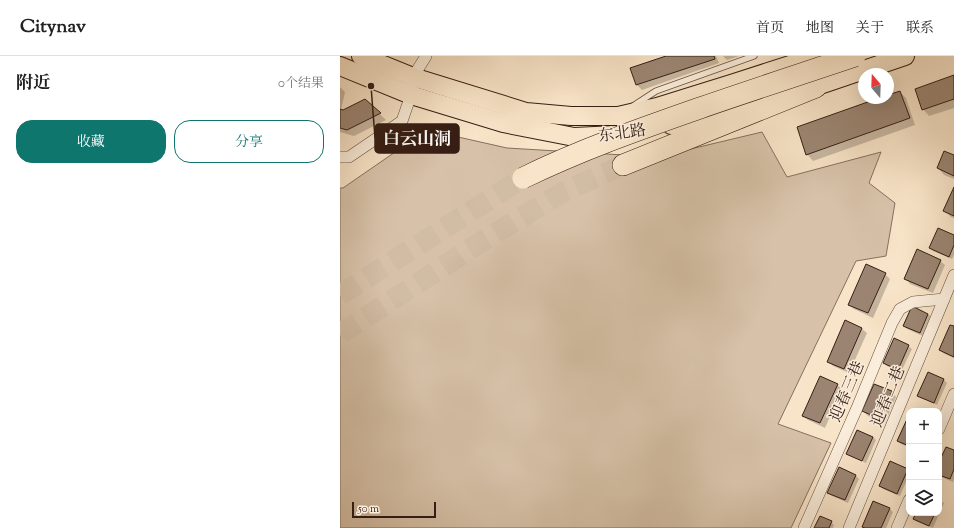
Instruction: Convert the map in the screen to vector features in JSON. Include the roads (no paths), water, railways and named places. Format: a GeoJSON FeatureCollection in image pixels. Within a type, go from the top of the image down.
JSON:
{"type":"FeatureCollection","features":[{"type":"Feature","properties":{"kind":"highway"},"geometry":{"type":"LineString","coordinates":[[523,178],[590,148],[662,121],[855,56]]}},
{"type":"Feature","properties":{"kind":"highway"},"geometry":{"type":"LineString","coordinates":[[623,165],[816,87]]}},
{"type":"Feature","properties":{"kind":"main road","name":"东北路"},"geometry":{"type":"LineString","coordinates":[[361,56],[413,77],[526,112],[571,116],[618,116],[657,107],[818,56]]}},
{"type":"Feature","properties":{"kind":"main road","name":"东北路"},"geometry":{"type":"LineString","coordinates":[[340,66],[411,95],[503,123],[574,137],[611,136],[702,120],[816,87],[905,56]]}},
{"type":"Feature","properties":{"kind":"street"},"geometry":{"type":"LineString","coordinates":[[340,157],[349,157],[402,121],[411,95],[413,77],[426,56]]}},
{"type":"Feature","properties":{"kind":"street","name":"迎春二巷"},"geometry":{"type":"LineString","coordinates":[[849,528],[954,275]]}},
{"type":"Feature","properties":{"kind":"street","name":"迎春三巷"},"geometry":{"type":"LineString","coordinates":[[804,528],[857,408],[892,323],[900,309],[913,302],[944,299]]}},
{"type":"Feature","properties":{"kind":"street"},"geometry":{"type":"LineString","coordinates":[[942,422],[954,394]]}},
{"type":"Feature","properties":{"kind":"street"},"geometry":{"type":"LineString","coordinates":[[897,528],[906,507]]}},
{"type":"Feature","properties":{"kind":"lane"},"geometry":{"type":"LineString","coordinates":[[618,116],[656,91],[754,56]]}},
{"type":"Feature","properties":{"kind":"tunnel"},"geometry":{"type":"LineString","coordinates":[[340,335],[481,242],[563,192],[623,165]]}},
{"type":"Feature","properties":{"kind":"tunnel"},"geometry":{"type":"LineString","coordinates":[[340,295],[523,178]]}},
{"type":"Feature","properties":{"kind":"place","name":"白云山洞"},"geometry":{"type":"Point","coordinates":[371,86]}}]}
